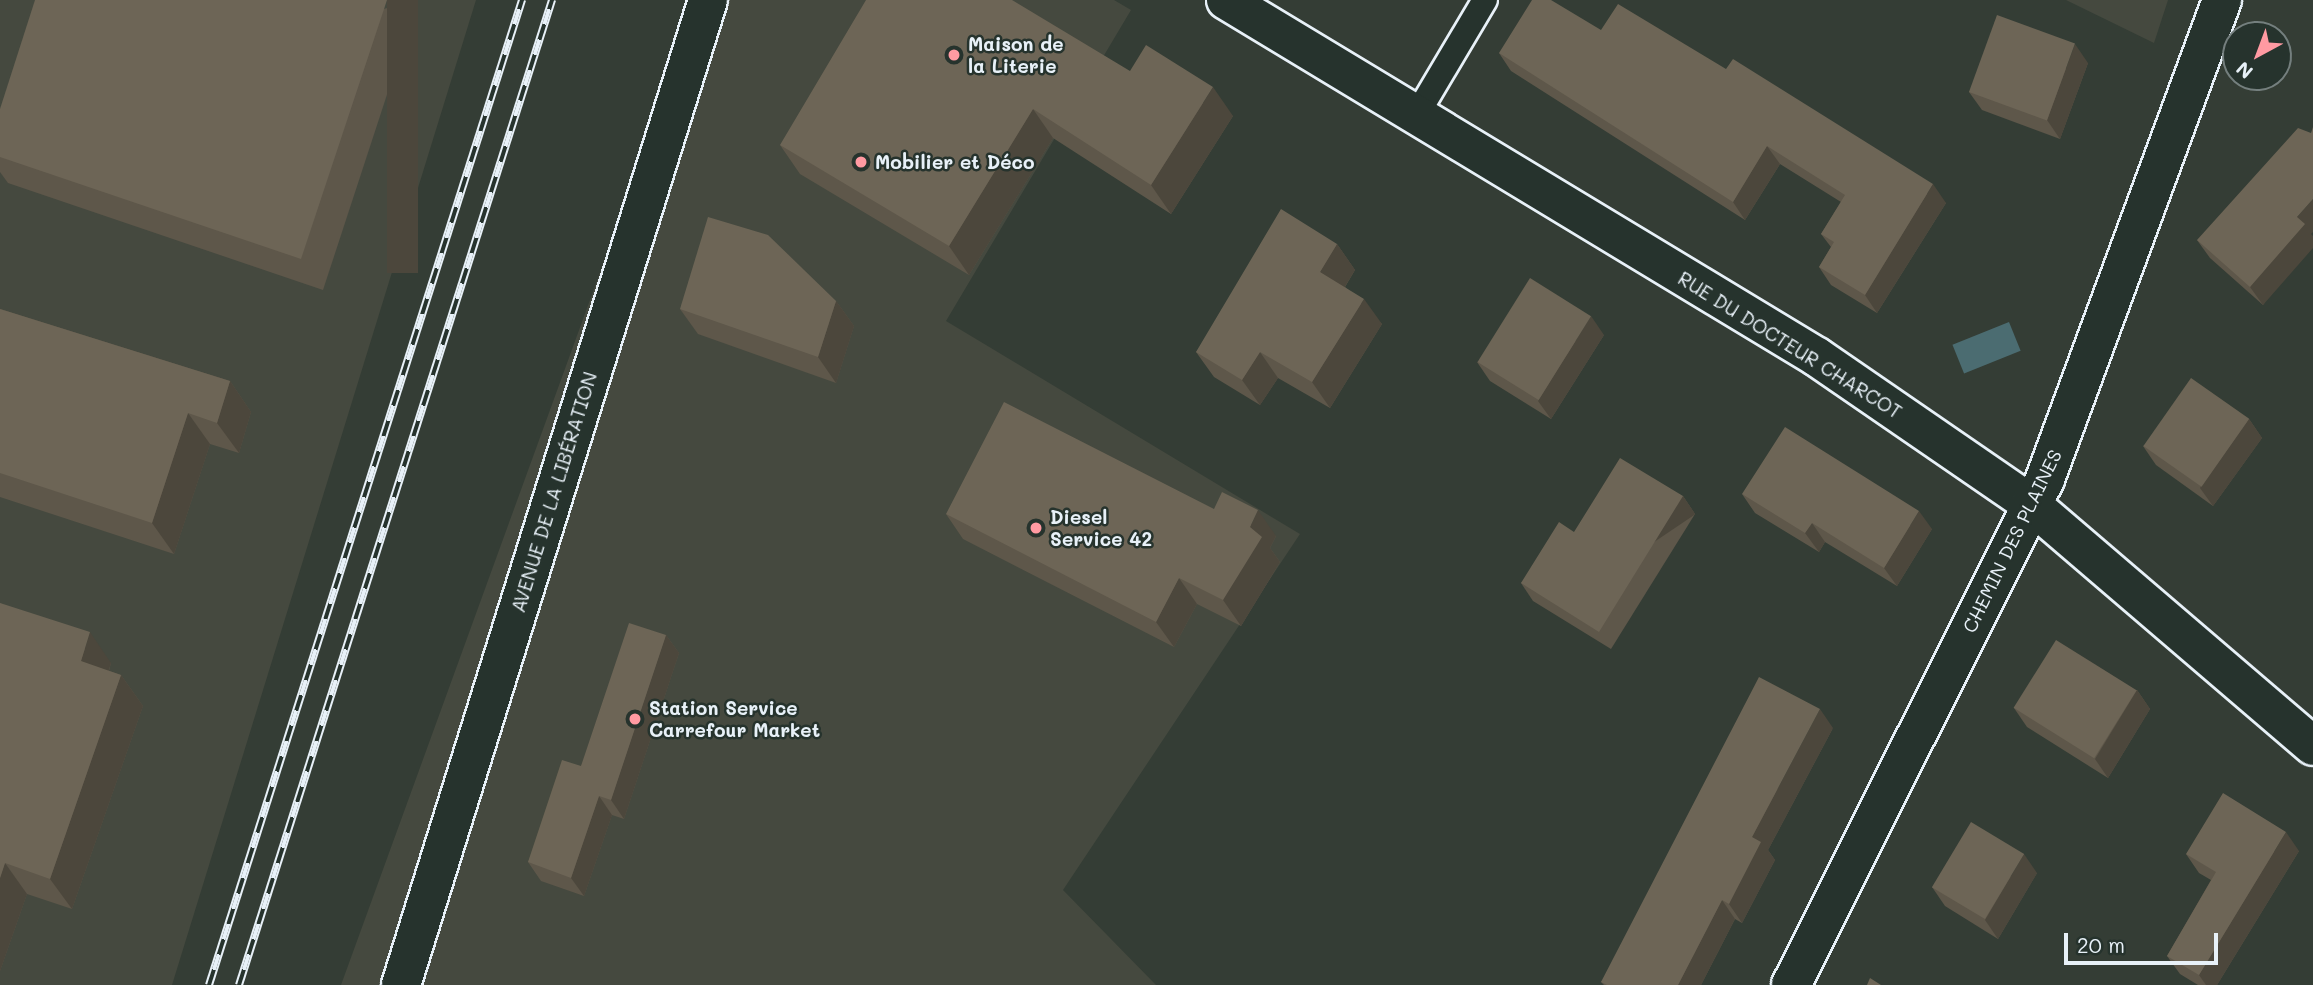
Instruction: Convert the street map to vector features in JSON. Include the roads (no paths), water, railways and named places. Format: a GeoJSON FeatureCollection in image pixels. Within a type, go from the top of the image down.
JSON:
{"type":"FeatureCollection","features":[{"type":"Feature","properties":{"kind":"street","name":"AVENUE DE LA LIBÉRATION"},"geometry":{"type":"LineString","coordinates":[[401,985],[708,0]]}},
{"type":"Feature","properties":{"kind":"street","name":"RUE DU DOCTEUR CHARCOT"},"geometry":{"type":"LineString","coordinates":[[1226,0],[1817,357],[2032,505],[2313,746]]}},
{"type":"Feature","properties":{"kind":"street","name":"CHEMIN DES PLAINES"},"geometry":{"type":"LineString","coordinates":[[1791,985],[2032,505],[2222,0]]}},
{"type":"Feature","properties":{"kind":"lane"},"geometry":{"type":"LineString","coordinates":[[1416,116],[1485,0]]}},
{"type":"Feature","properties":{"kind":"water"},"geometry":{"type":"Polygon","coordinates":[[[2009,322],[2021,351],[1964,374],[1952,345],[2009,322]]]}},
{"type":"Feature","properties":{"kind":"railway"},"geometry":{"type":"LineString","coordinates":[[209,985],[522,0]]}},
{"type":"Feature","properties":{"kind":"railway"},"geometry":{"type":"LineString","coordinates":[[239,985],[552,0]]}},
{"type":"Feature","properties":{"kind":"place","name":"Maison de la Literie"},"geometry":{"type":"Point","coordinates":[954,55]}},
{"type":"Feature","properties":{"kind":"place","name":"Mobilier et Déco"},"geometry":{"type":"Point","coordinates":[861,162]}},
{"type":"Feature","properties":{"kind":"place","name":"Diesel Service 42"},"geometry":{"type":"Point","coordinates":[1036,528]}},
{"type":"Feature","properties":{"kind":"place","name":"Station Service Carrefour Market"},"geometry":{"type":"Point","coordinates":[635,719]}}]}
